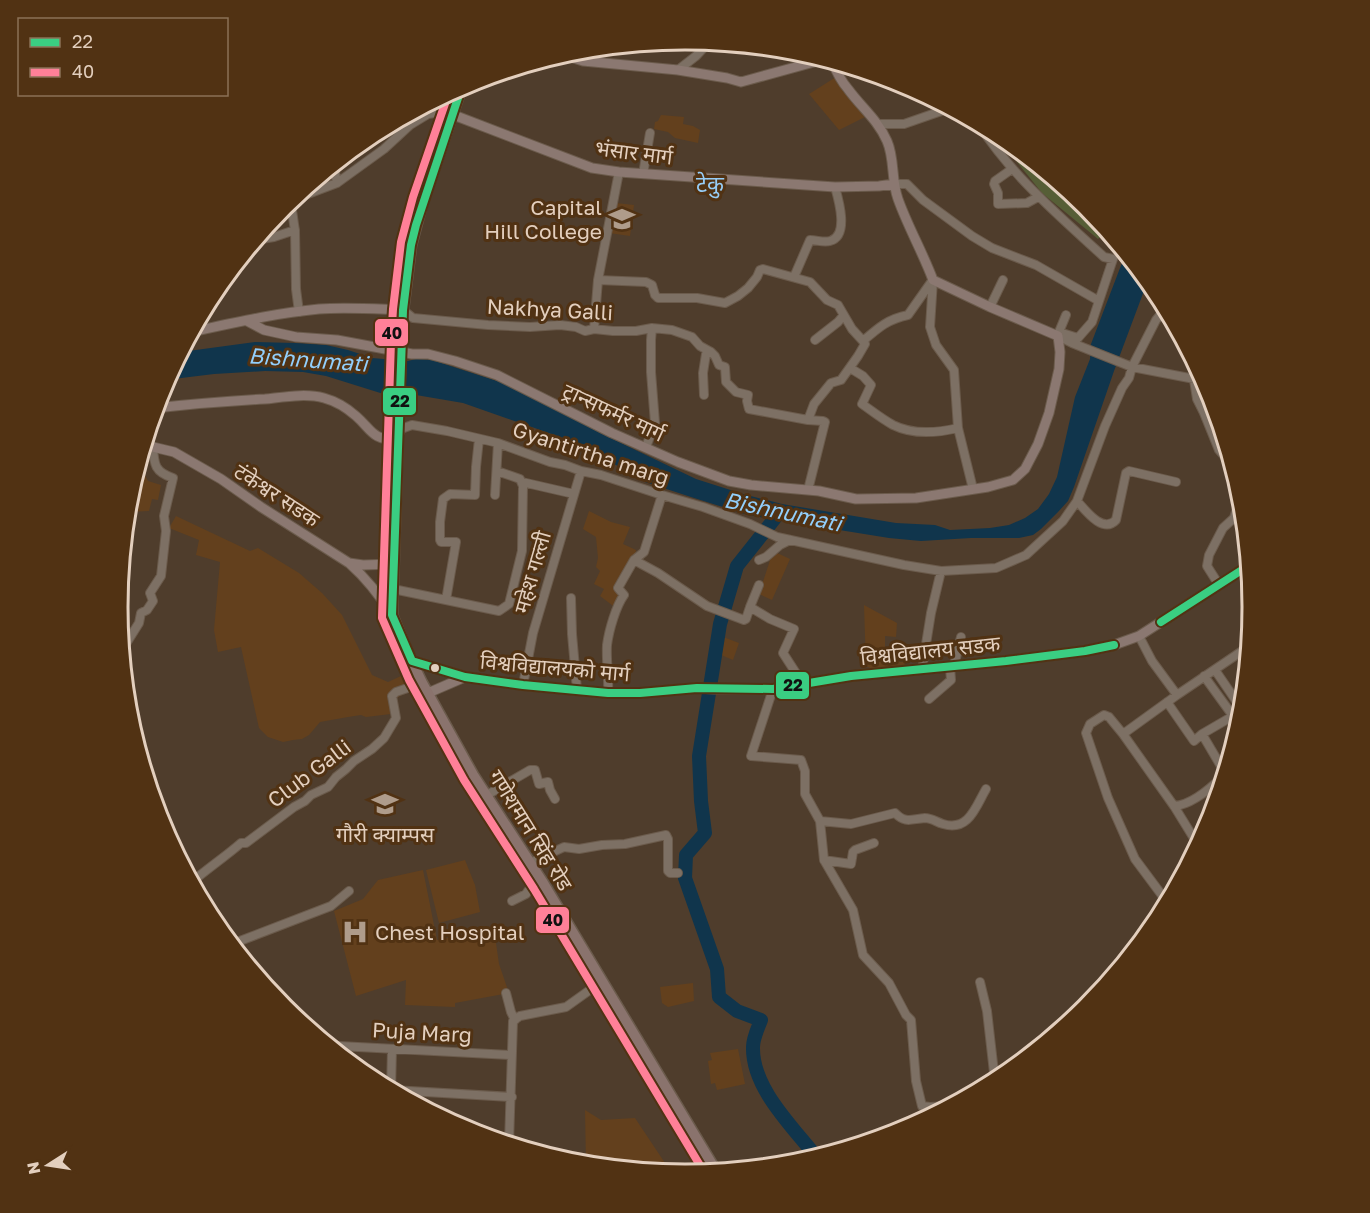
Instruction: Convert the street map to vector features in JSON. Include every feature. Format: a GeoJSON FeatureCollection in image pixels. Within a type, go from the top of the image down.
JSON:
{"type":"FeatureCollection","features":[{"type":"Feature","properties":{"kind":"highway"},"geometry":{"type":"LineString","coordinates":[[392,615],[401,342],[411,245],[423,200],[458,99]]}},
{"type":"Feature","properties":{"kind":"highway","name":"गणेशमान सिंह रोड"},"geometry":{"type":"LineString","coordinates":[[392,615],[425,688],[473,776],[543,883],[711,1163]]}},
{"type":"Feature","properties":{"kind":"main road"},"geometry":{"type":"LineString","coordinates":[[579,60],[678,70],[741,82],[809,63]]}},
{"type":"Feature","properties":{"kind":"main road"},"geometry":{"type":"LineString","coordinates":[[836,70],[847,89],[878,124],[887,142],[898,199],[933,280],[990,307],[1059,334]]}},
{"type":"Feature","properties":{"kind":"main road","name":"भंसार मार्ग"},"geometry":{"type":"LineString","coordinates":[[452,114],[592,168],[643,174],[835,187],[894,184]]}},
{"type":"Feature","properties":{"kind":"main road"},"geometry":{"type":"LineString","coordinates":[[202,330],[320,309],[403,310]]}},
{"type":"Feature","properties":{"kind":"main road","name":"ट्रान्सफर्मर मार्ग"},"geometry":{"type":"LineString","coordinates":[[247,321],[264,330],[296,337],[337,340],[412,354],[428,354],[455,361],[497,375],[612,433],[729,482],[808,490],[856,499],[916,498],[988,487],[1013,480],[1025,470],[1038,444],[1049,413],[1059,369],[1059,334]]}},
{"type":"Feature","properties":{"kind":"main road"},"geometry":{"type":"LineString","coordinates":[[165,407],[295,396],[321,397],[347,409],[377,437],[397,440]]}},
{"type":"Feature","properties":{"kind":"main road","name":"टंकेश्वर सडक"},"geometry":{"type":"LineString","coordinates":[[152,448],[174,452],[202,468],[349,563],[373,587],[392,615]]}},
{"type":"Feature","properties":{"kind":"main road"},"geometry":{"type":"LineString","coordinates":[[349,563],[393,564]]}},
{"type":"Feature","properties":{"kind":"main road","name":"विश्वविद्यालय सडक"},"geometry":{"type":"LineString","coordinates":[[714,690],[773,689],[851,676],[1055,655],[1114,645],[1139,636],[1241,571]]}},
{"type":"Feature","properties":{"kind":"main road","name":"विश्वविद्यालयको मार्ग"},"geometry":{"type":"LineString","coordinates":[[412,661],[465,677],[523,685],[608,693],[697,688],[714,690]]}},
{"type":"Feature","properties":{"kind":"main road"},"geometry":{"type":"LineString","coordinates":[[425,688],[465,677]]}},
{"type":"Feature","properties":{"kind":"street"},"geometry":{"type":"LineString","coordinates":[[678,70],[702,50]]}},
{"type":"Feature","properties":{"kind":"street"},"geometry":{"type":"LineString","coordinates":[[314,192],[337,183],[384,149],[410,125],[428,114],[441,112],[452,114]]}},
{"type":"Feature","properties":{"kind":"street"},"geometry":{"type":"LineString","coordinates":[[878,124],[904,124],[940,112]]}},
{"type":"Feature","properties":{"kind":"street"},"geometry":{"type":"LineString","coordinates":[[643,174],[650,133]]}},
{"type":"Feature","properties":{"kind":"street"},"geometry":{"type":"LineString","coordinates":[[990,140],[1038,197],[1104,257],[1113,259],[1092,322],[1080,337],[1059,334]]}},
{"type":"Feature","properties":{"kind":"street"},"geometry":{"type":"LineString","coordinates":[[1012,168],[994,184],[998,193],[998,204],[1027,203],[1038,197]]}},
{"type":"Feature","properties":{"kind":"street"},"geometry":{"type":"LineString","coordinates":[[594,329],[598,279],[619,172]]}},
{"type":"Feature","properties":{"kind":"street"},"geometry":{"type":"LineString","coordinates":[[335,174],[337,183]]}},
{"type":"Feature","properties":{"kind":"street"},"geometry":{"type":"LineString","coordinates":[[894,184],[907,184],[923,200],[972,236],[993,248],[1036,265],[1099,301]]}},
{"type":"Feature","properties":{"kind":"street"},"geometry":{"type":"LineString","coordinates":[[794,277],[810,240],[833,241],[839,236],[840,209],[835,187]]}},
{"type":"Feature","properties":{"kind":"street"},"geometry":{"type":"LineString","coordinates":[[291,213],[295,230],[294,266],[299,312]]}},
{"type":"Feature","properties":{"kind":"street"},"geometry":{"type":"LineString","coordinates":[[267,238],[295,230]]}},
{"type":"Feature","properties":{"kind":"street"},"geometry":{"type":"LineString","coordinates":[[598,279],[646,282],[652,285],[658,298],[697,298],[725,303],[748,288],[763,269],[810,282],[827,300],[838,305],[843,316],[865,344],[841,380],[831,383],[814,404],[808,420]]}},
{"type":"Feature","properties":{"kind":"street"},"geometry":{"type":"LineString","coordinates":[[862,340],[882,324],[908,315],[933,280]]}},
{"type":"Feature","properties":{"kind":"street"},"geometry":{"type":"LineString","coordinates":[[933,280],[930,327],[936,345],[954,370],[958,428],[973,489]]}},
{"type":"Feature","properties":{"kind":"street"},"geometry":{"type":"LineString","coordinates":[[990,307],[1003,280]]}},
{"type":"Feature","properties":{"kind":"street","name":"Nakhya Galli"},"geometry":{"type":"LineString","coordinates":[[403,310],[413,318],[488,325],[530,327],[560,325],[585,331],[594,329],[636,331],[652,328],[672,330],[692,337],[700,346],[711,352]]}},
{"type":"Feature","properties":{"kind":"street"},"geometry":{"type":"LineString","coordinates":[[1059,334],[1066,315]]}},
{"type":"Feature","properties":{"kind":"street"},"geometry":{"type":"LineString","coordinates":[[815,340],[843,316]]}},
{"type":"Feature","properties":{"kind":"street","name":"Gyantirtha marg"},"geometry":{"type":"LineString","coordinates":[[397,440],[401,429],[412,425],[447,431],[498,443],[550,462],[601,475],[703,507],[750,524],[777,537],[941,571],[996,568],[1026,555],[1063,521],[1077,501],[1105,426],[1160,316]]}},
{"type":"Feature","properties":{"kind":"street"},"geometry":{"type":"LineString","coordinates":[[646,447],[655,423],[651,372],[652,328]]}},
{"type":"Feature","properties":{"kind":"street"},"geometry":{"type":"LineString","coordinates":[[1059,334],[1072,343],[1132,368],[1194,380],[1197,399],[1217,443]]}},
{"type":"Feature","properties":{"kind":"street"},"geometry":{"type":"LineString","coordinates":[[704,395],[703,373],[706,354],[711,352],[719,365],[726,369],[726,382],[736,392],[748,395],[749,409],[825,422],[808,490]]}},
{"type":"Feature","properties":{"kind":"street"},"geometry":{"type":"LineString","coordinates":[[850,368],[863,376],[871,385],[862,404],[893,424],[919,432],[958,428]]}},
{"type":"Feature","properties":{"kind":"street"},"geometry":{"type":"LineString","coordinates":[[446,600],[456,542],[441,542],[440,540],[443,499],[450,494],[476,495],[479,439]]}},
{"type":"Feature","properties":{"kind":"street"},"geometry":{"type":"LineString","coordinates":[[495,495],[498,443]]}},
{"type":"Feature","properties":{"kind":"street"},"geometry":{"type":"LineString","coordinates":[[129,638],[141,614],[153,601],[150,593],[160,576],[166,531],[164,516],[173,478],[163,474],[154,464],[150,453]]}},
{"type":"Feature","properties":{"kind":"street"},"geometry":{"type":"LineString","coordinates":[[497,471],[520,479],[522,482],[574,494]]}},
{"type":"Feature","properties":{"kind":"street","name":"महेश गल्ली"},"geometry":{"type":"LineString","coordinates":[[523,685],[533,633],[581,471]]}},
{"type":"Feature","properties":{"kind":"street"},"geometry":{"type":"LineString","coordinates":[[1077,501],[1095,520],[1107,526],[1116,520],[1126,473],[1129,471],[1176,482]]}},
{"type":"Feature","properties":{"kind":"street"},"geometry":{"type":"LineString","coordinates":[[393,589],[499,610],[509,604],[522,551],[522,482]]}},
{"type":"Feature","properties":{"kind":"street"},"geometry":{"type":"LineString","coordinates":[[608,693],[607,644],[617,607],[624,595],[618,589],[634,560],[644,552],[662,495]]}},
{"type":"Feature","properties":{"kind":"street"},"geometry":{"type":"LineString","coordinates":[[1219,585],[1207,566],[1209,555],[1223,528],[1234,515]]}},
{"type":"Feature","properties":{"kind":"street"},"geometry":{"type":"LineString","coordinates":[[759,560],[780,545],[792,540]]}},
{"type":"Feature","properties":{"kind":"street"},"geometry":{"type":"LineString","coordinates":[[634,560],[707,606],[745,620],[759,585]]}},
{"type":"Feature","properties":{"kind":"street"},"geometry":{"type":"LineString","coordinates":[[922,669],[931,613],[941,571]]}},
{"type":"Feature","properties":{"kind":"street"},"geometry":{"type":"LineString","coordinates":[[571,598],[577,690]]}},
{"type":"Feature","properties":{"kind":"street"},"geometry":{"type":"LineString","coordinates":[[750,607],[794,629],[783,653],[803,684]]}},
{"type":"Feature","properties":{"kind":"street"},"geometry":{"type":"LineString","coordinates":[[1139,636],[1152,662],[1177,695]]}},
{"type":"Feature","properties":{"kind":"street"},"geometry":{"type":"LineString","coordinates":[[929,699],[951,680],[952,667],[961,637]]}},
{"type":"Feature","properties":{"kind":"street"},"geometry":{"type":"LineString","coordinates":[[1123,734],[1240,653]]}},
{"type":"Feature","properties":{"kind":"street"},"geometry":{"type":"LineString","coordinates":[[1215,670],[1234,697]]}},
{"type":"Feature","properties":{"kind":"street"},"geometry":{"type":"LineString","coordinates":[[1204,676],[1231,714]]}},
{"type":"Feature","properties":{"kind":"street","name":"Club Galli"},"geometry":{"type":"LineString","coordinates":[[198,877],[241,843],[246,843],[311,795],[328,788],[354,760],[384,738],[396,718],[392,696],[396,692],[425,688]]}},
{"type":"Feature","properties":{"kind":"street"},"geometry":{"type":"LineString","coordinates":[[773,689],[751,756],[801,760],[805,771],[805,794],[820,821],[825,860],[853,910],[863,956],[889,983],[911,1020],[916,1081],[922,1106],[929,1107]]}},
{"type":"Feature","properties":{"kind":"street"},"geometry":{"type":"LineString","coordinates":[[1167,702],[1194,741],[1230,717]]}},
{"type":"Feature","properties":{"kind":"street"},"geometry":{"type":"LineString","coordinates":[[1161,894],[1135,860],[1108,798],[1086,733],[1090,724],[1104,715],[1109,717],[1193,836]]}},
{"type":"Feature","properties":{"kind":"street"},"geometry":{"type":"LineString","coordinates":[[1202,734],[1219,764]]}},
{"type":"Feature","properties":{"kind":"street"},"geometry":{"type":"LineString","coordinates":[[487,795],[531,770],[535,770],[539,784],[548,782],[555,799]]}},
{"type":"Feature","properties":{"kind":"street"},"geometry":{"type":"LineString","coordinates":[[1174,807],[1181,806],[1213,784]]}},
{"type":"Feature","properties":{"kind":"street"},"geometry":{"type":"LineString","coordinates":[[820,821],[851,824],[894,813],[908,821],[930,818],[944,825],[961,824],[974,814],[986,789]]}},
{"type":"Feature","properties":{"kind":"street"},"geometry":{"type":"LineString","coordinates":[[530,863],[564,847],[579,849],[625,844],[666,835],[669,839],[668,871],[678,873]]}},
{"type":"Feature","properties":{"kind":"street"},"geometry":{"type":"LineString","coordinates":[[825,860],[851,864],[855,850],[874,843]]}},
{"type":"Feature","properties":{"kind":"street"},"geometry":{"type":"LineString","coordinates":[[512,901],[543,883]]}},
{"type":"Feature","properties":{"kind":"street"},"geometry":{"type":"LineString","coordinates":[[240,941],[332,906],[349,891]]}},
{"type":"Feature","properties":{"kind":"street"},"geometry":{"type":"LineString","coordinates":[[980,981],[987,1011],[994,1070]]}},
{"type":"Feature","properties":{"kind":"street"},"geometry":{"type":"LineString","coordinates":[[509,1135],[513,1021],[520,1016],[566,1007],[602,982]]}},
{"type":"Feature","properties":{"kind":"street"},"geometry":{"type":"LineString","coordinates":[[506,993],[515,1020]]}},
{"type":"Feature","properties":{"kind":"street","name":"Puja Marg"},"geometry":{"type":"LineString","coordinates":[[344,1046],[511,1055]]}},
{"type":"Feature","properties":{"kind":"street"},"geometry":{"type":"LineString","coordinates":[[391,1080],[392,1049]]}},
{"type":"Feature","properties":{"kind":"street"},"geometry":{"type":"LineString","coordinates":[[410,1091],[512,1097]]}},
{"type":"Feature","properties":{"kind":"shaded area"},"geometry":{"type":"Polygon","coordinates":[[[836,77],[865,117],[839,130],[809,94],[836,77]]]}},
{"type":"Feature","properties":{"kind":"shaded area"},"geometry":{"type":"Polygon","coordinates":[[[661,115],[684,117],[683,124],[700,130],[698,143],[675,138],[668,132],[654,129],[655,122],[661,115]]]}},
{"type":"Feature","properties":{"kind":"shaded area","name":"Capital Hill College"},"geometry":{"type":"Polygon","coordinates":[[[616,203],[634,205],[630,236],[609,233],[616,203]]]}},
{"type":"Feature","properties":{"kind":"shaded area"},"geometry":{"type":"Polygon","coordinates":[[[144,474],[148,481],[161,485],[158,500],[152,499],[149,511],[137,512],[144,474]]]}},
{"type":"Feature","properties":{"kind":"shaded area"},"geometry":{"type":"Polygon","coordinates":[[[589,511],[611,522],[630,527],[623,544],[636,550],[635,556],[616,588],[622,593],[616,608],[600,596],[604,589],[594,584],[600,571],[596,567],[598,558],[596,537],[583,529],[589,511]]]}},
{"type":"Feature","properties":{"kind":"shaded area"},"geometry":{"type":"Polygon","coordinates":[[[176,516],[250,551],[258,548],[299,573],[342,615],[372,675],[388,682],[414,670],[422,683],[390,702],[391,714],[366,717],[361,715],[320,722],[309,735],[302,739],[283,742],[268,737],[259,728],[241,647],[218,652],[214,630],[220,562],[196,555],[199,540],[169,528],[176,516]]]}},
{"type":"Feature","properties":{"kind":"shaded area"},"geometry":{"type":"Polygon","coordinates":[[[773,551],[790,559],[772,600],[759,594],[773,551]]]}},
{"type":"Feature","properties":{"kind":"shaded area"},"geometry":{"type":"Polygon","coordinates":[[[864,605],[897,623],[896,637],[885,636],[885,654],[893,655],[893,659],[898,659],[899,662],[905,662],[904,668],[878,672],[866,666],[864,605]]]}},
{"type":"Feature","properties":{"kind":"shaded area"},"geometry":{"type":"Polygon","coordinates":[[[718,635],[739,643],[733,660],[714,652],[718,635]]]}},
{"type":"Feature","properties":{"kind":"shaded area"},"geometry":{"type":"Polygon","coordinates":[[[465,860],[475,885],[480,912],[439,923],[426,870],[465,860]]]}},
{"type":"Feature","properties":{"kind":"shaded area"},"geometry":{"type":"Polygon","coordinates":[[[423,870],[437,940],[494,929],[499,964],[509,993],[455,1003],[455,1007],[405,1005],[406,980],[356,996],[334,911],[363,899],[378,880],[423,870]]]}},
{"type":"Feature","properties":{"kind":"shaded area"},"geometry":{"type":"Polygon","coordinates":[[[693,983],[694,1001],[668,1007],[662,1003],[660,987],[693,983]]]}},
{"type":"Feature","properties":{"kind":"shaded area"},"geometry":{"type":"Polygon","coordinates":[[[738,1049],[745,1084],[717,1090],[715,1083],[711,1084],[708,1061],[712,1060],[710,1053],[738,1049]]]}},
{"type":"Feature","properties":{"kind":"shaded area"},"geometry":{"type":"Polygon","coordinates":[[[585,1110],[601,1120],[635,1118],[665,1163],[612,1159],[586,1155],[585,1110]]]}},
{"type":"Feature","properties":{"kind":"green space"},"geometry":{"type":"Polygon","coordinates":[[[1013,157],[1052,188],[1101,236],[1098,239],[1042,193],[1013,157]]]}},
{"type":"Feature","properties":{"kind":"water","name":"Bishnumati"},"geometry":{"type":"Polygon","coordinates":[[[1123,262],[1144,291],[1074,487],[1068,501],[1041,529],[1033,535],[1019,538],[921,541],[748,515],[645,482],[569,440],[463,403],[416,395],[390,396],[326,376],[303,372],[265,371],[177,379],[190,351],[255,342],[326,345],[372,358],[432,360],[503,383],[696,479],[743,494],[782,504],[896,523],[935,525],[950,530],[990,528],[1009,525],[1025,518],[1038,509],[1049,494],[1057,477],[1075,397],[1090,359],[1091,344],[1123,262]]]}},
{"type":"Feature","properties":{"kind":"waterway","name":"Bishnumati"},"geometry":{"type":"LineString","coordinates":[[779,513],[737,566],[720,624],[699,756],[705,833],[686,855],[685,878],[717,969],[719,997],[737,1011],[761,1020],[753,1047],[754,1062],[759,1076],[774,1104],[810,1149]]}},
{"type":"Feature","properties":{"kind":"transit line","name":"22"},"geometry":{"type":"LineString","coordinates":[[458,98],[416,225],[411,245],[403,310],[392,615],[412,661],[465,677],[608,693],[640,693],[697,688],[773,689],[851,676],[1006,661],[1114,645]]}},
{"type":"Feature","properties":{"kind":"transit line","name":"40"},"geometry":{"type":"LineString","coordinates":[[445,104],[413,197],[401,242],[391,341],[382,618],[409,680],[464,780],[534,889],[699,1163]]}},
{"type":"Feature","properties":{"kind":"transit line","name":"22"},"geometry":{"type":"LineString","coordinates":[[1161,622],[1241,570]]}},
{"type":"Feature","properties":{"kind":"place","name":"Capital Hill College"},"geometry":{"type":"Point","coordinates":[622,219]}},
{"type":"Feature","properties":{"kind":"place","name":"गौरी क्याम्पस"},"geometry":{"type":"Point","coordinates":[385,804]}},
{"type":"Feature","properties":{"kind":"place","name":"Chest Hospital"},"geometry":{"type":"Point","coordinates":[355,932]}},
{"type":"Feature","properties":{"kind":"district","name":"टेकु"},"geometry":{"type":"Point","coordinates":[710,183]}}]}
